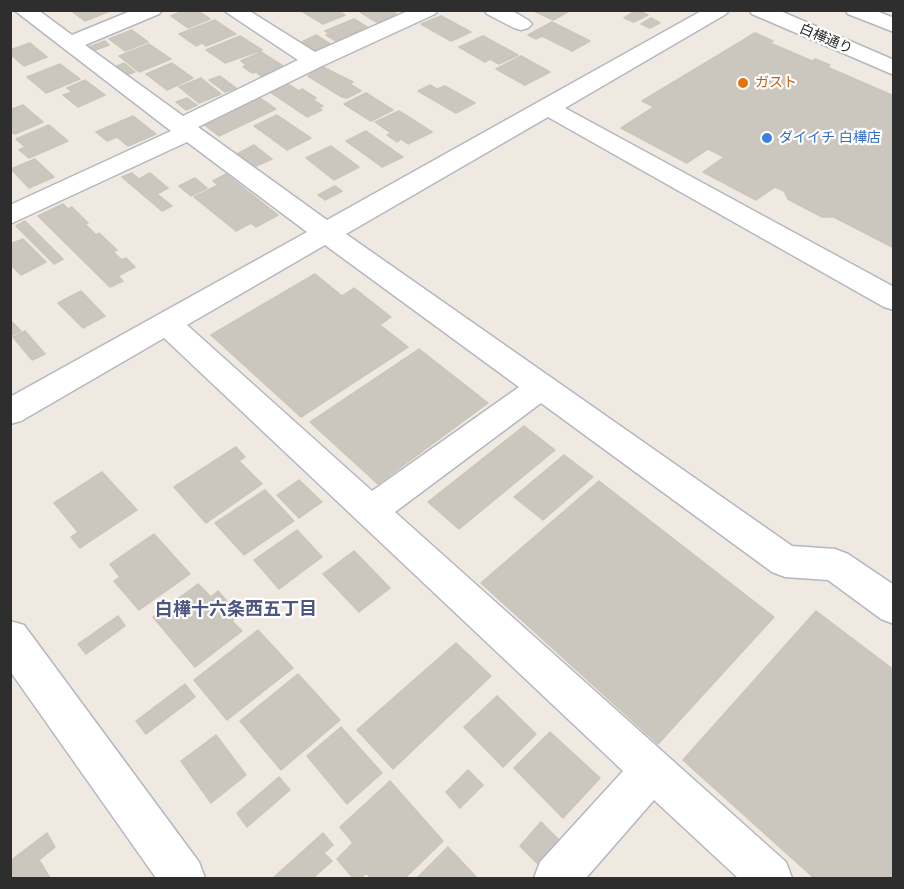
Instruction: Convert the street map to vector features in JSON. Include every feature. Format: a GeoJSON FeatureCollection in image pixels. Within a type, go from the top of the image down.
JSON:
{"type":"FeatureCollection","features":[{"type":"Feature","properties":{"kind":"street"},"geometry":{"type":"LineString","coordinates":[[24,10],[325,232],[785,561],[835,565],[894,608]]}},
{"type":"Feature","properties":{"kind":"street"},"geometry":{"type":"LineString","coordinates":[[69,44],[152,10]]}},
{"type":"Feature","properties":{"kind":"street"},"geometry":{"type":"LineString","coordinates":[[233,10],[314,61]]}},
{"type":"Feature","properties":{"kind":"street"},"geometry":{"type":"LineString","coordinates":[[13,211],[185,129],[314,61],[428,10]]}},
{"type":"Feature","properties":{"kind":"street"},"geometry":{"type":"LineString","coordinates":[[494,10],[521,24]]}},
{"type":"Feature","properties":{"kind":"street"},"geometry":{"type":"LineString","coordinates":[[10,412],[719,10]]}},
{"type":"Feature","properties":{"kind":"street","name":"白樺通り"},"geometry":{"type":"LineString","coordinates":[[759,10],[894,68]]}},
{"type":"Feature","properties":{"kind":"street","name":"白樺通り"},"geometry":{"type":"LineString","coordinates":[[798,10],[894,50]]}},
{"type":"Feature","properties":{"kind":"street"},"geometry":{"type":"LineString","coordinates":[[855,10],[894,26]]}},
{"type":"Feature","properties":{"kind":"street"},"geometry":{"type":"LineString","coordinates":[[548,108],[894,300]]}},
{"type":"Feature","properties":{"kind":"street"},"geometry":{"type":"LineString","coordinates":[[166,323],[770,879]]}},
{"type":"Feature","properties":{"kind":"street"},"geometry":{"type":"LineString","coordinates":[[370,511],[541,387]]}},
{"type":"Feature","properties":{"kind":"street"},"geometry":{"type":"LineString","coordinates":[[10,638],[183,879]]}},
{"type":"Feature","properties":{"kind":"street"},"geometry":{"type":"LineString","coordinates":[[556,879],[653,770]]}},
{"type":"Feature","properties":{"kind":"building"},"geometry":{"type":"Polygon","coordinates":[[[70,10],[109,10],[110,11],[85,21],[70,10]]]}},
{"type":"Feature","properties":{"kind":"building"},"geometry":{"type":"Polygon","coordinates":[[[185,10],[196,10],[210,19],[188,28],[171,16],[185,10]]]}},
{"type":"Feature","properties":{"kind":"building"},"geometry":{"type":"Polygon","coordinates":[[[300,10],[338,10],[345,15],[323,24],[300,10]]]}},
{"type":"Feature","properties":{"kind":"building"},"geometry":{"type":"Polygon","coordinates":[[[357,10],[391,10],[398,15],[378,23],[357,10]]]}},
{"type":"Feature","properties":{"kind":"building"},"geometry":{"type":"Polygon","coordinates":[[[532,10],[571,10],[553,20],[532,10]]]}},
{"type":"Feature","properties":{"kind":"building"},"geometry":{"type":"Polygon","coordinates":[[[637,10],[648,15],[634,22],[624,18],[637,10]]]}},
{"type":"Feature","properties":{"kind":"building"},"geometry":{"type":"Polygon","coordinates":[[[441,16],[471,32],[451,41],[421,24],[441,16]]]}},
{"type":"Feature","properties":{"kind":"building"},"geometry":{"type":"Polygon","coordinates":[[[651,18],[660,23],[650,28],[641,24],[651,18]]]}},
{"type":"Feature","properties":{"kind":"building"},"geometry":{"type":"Polygon","coordinates":[[[354,19],[367,27],[336,41],[326,35],[329,33],[325,31],[354,19]]]}},
{"type":"Feature","properties":{"kind":"building"},"geometry":{"type":"Polygon","coordinates":[[[215,20],[236,34],[206,46],[202,43],[196,46],[179,34],[215,20]]]}},
{"type":"Feature","properties":{"kind":"building"},"geometry":{"type":"Polygon","coordinates":[[[552,22],[590,41],[572,51],[542,36],[536,39],[528,35],[552,22]]]}},
{"type":"Feature","properties":{"kind":"building"},"geometry":{"type":"Polygon","coordinates":[[[132,30],[148,42],[125,51],[109,39],[132,30]]]}},
{"type":"Feature","properties":{"kind":"building","name":"ダイイチ 白樺店"},"geometry":{"type":"Polygon","coordinates":[[[755,33],[773,41],[770,43],[812,61],[815,59],[830,65],[827,67],[894,96],[894,248],[834,217],[822,217],[788,199],[784,191],[775,187],[756,200],[703,172],[724,157],[708,149],[687,163],[621,128],[654,107],[642,101],[755,33]]]}},
{"type":"Feature","properties":{"kind":"building"},"geometry":{"type":"Polygon","coordinates":[[[316,35],[332,45],[317,51],[302,42],[316,35]]]}},
{"type":"Feature","properties":{"kind":"building"},"geometry":{"type":"Polygon","coordinates":[[[240,36],[262,50],[225,63],[206,50],[240,36]]]}},
{"type":"Feature","properties":{"kind":"building"},"geometry":{"type":"Polygon","coordinates":[[[483,36],[518,55],[499,64],[490,59],[485,62],[459,47],[483,36]]]}},
{"type":"Feature","properties":{"kind":"building"},"geometry":{"type":"Polygon","coordinates":[[[105,41],[109,45],[90,52],[86,48],[105,41]]]}},
{"type":"Feature","properties":{"kind":"building"},"geometry":{"type":"Polygon","coordinates":[[[30,43],[47,57],[24,66],[10,54],[10,50],[30,43]]]}},
{"type":"Feature","properties":{"kind":"building"},"geometry":{"type":"Polygon","coordinates":[[[149,44],[171,59],[139,72],[119,56],[149,44]]]}},
{"type":"Feature","properties":{"kind":"building"},"geometry":{"type":"Polygon","coordinates":[[[261,52],[283,66],[261,76],[243,67],[246,65],[241,61],[261,52]]]}},
{"type":"Feature","properties":{"kind":"building"},"geometry":{"type":"Polygon","coordinates":[[[521,56],[550,72],[525,85],[496,69],[521,56]]]}},
{"type":"Feature","properties":{"kind":"building"},"geometry":{"type":"Polygon","coordinates":[[[124,63],[135,72],[123,76],[112,68],[124,63]]]}},
{"type":"Feature","properties":{"kind":"building"},"geometry":{"type":"Polygon","coordinates":[[[172,63],[193,78],[167,90],[146,74],[172,63]]]}},
{"type":"Feature","properties":{"kind":"building"},"geometry":{"type":"Polygon","coordinates":[[[60,64],[80,79],[46,93],[27,77],[60,64]]]}},
{"type":"Feature","properties":{"kind":"building"},"geometry":{"type":"Polygon","coordinates":[[[323,67],[353,82],[350,84],[361,91],[347,98],[342,97],[308,76],[312,74],[309,73],[323,67]]]}},
{"type":"Feature","properties":{"kind":"building"},"geometry":{"type":"Polygon","coordinates":[[[220,76],[236,88],[225,92],[209,80],[220,76]]]}},
{"type":"Feature","properties":{"kind":"building"},"geometry":{"type":"Polygon","coordinates":[[[201,78],[221,94],[199,103],[179,87],[201,78]]]}},
{"type":"Feature","properties":{"kind":"building"},"geometry":{"type":"Polygon","coordinates":[[[85,80],[105,95],[78,107],[63,95],[72,92],[67,88],[85,80]]]}},
{"type":"Feature","properties":{"kind":"building"},"geometry":{"type":"Polygon","coordinates":[[[284,85],[290,85],[299,91],[302,89],[316,98],[313,100],[323,106],[319,108],[322,110],[307,117],[270,92],[284,85]]]}},
{"type":"Feature","properties":{"kind":"building"},"geometry":{"type":"Polygon","coordinates":[[[430,85],[437,89],[445,86],[475,103],[456,113],[418,91],[430,85]]]}},
{"type":"Feature","properties":{"kind":"building"},"geometry":{"type":"Polygon","coordinates":[[[366,93],[393,110],[371,121],[344,104],[366,93]]]}},
{"type":"Feature","properties":{"kind":"building"},"geometry":{"type":"Polygon","coordinates":[[[259,97],[276,109],[219,136],[202,123],[259,97]]]}},
{"type":"Feature","properties":{"kind":"building"},"geometry":{"type":"Polygon","coordinates":[[[187,98],[197,105],[186,110],[176,102],[187,98]]]}},
{"type":"Feature","properties":{"kind":"building"},"geometry":{"type":"Polygon","coordinates":[[[23,105],[43,122],[15,134],[10,131],[10,110],[23,105]]]}},
{"type":"Feature","properties":{"kind":"building"},"geometry":{"type":"Polygon","coordinates":[[[399,111],[432,132],[408,144],[401,139],[397,142],[387,135],[391,133],[375,122],[399,111]]]}},
{"type":"Feature","properties":{"kind":"building"},"geometry":{"type":"Polygon","coordinates":[[[277,115],[311,138],[287,150],[254,126],[277,115]]]}},
{"type":"Feature","properties":{"kind":"building"},"geometry":{"type":"Polygon","coordinates":[[[133,116],[156,134],[128,146],[117,137],[107,141],[96,132],[133,116]]]}},
{"type":"Feature","properties":{"kind":"building"},"geometry":{"type":"Polygon","coordinates":[[[49,125],[68,141],[29,158],[19,150],[25,147],[16,139],[49,125]]]}},
{"type":"Feature","properties":{"kind":"building"},"geometry":{"type":"Polygon","coordinates":[[[366,131],[403,157],[382,167],[346,141],[366,131]]]}},
{"type":"Feature","properties":{"kind":"building"},"geometry":{"type":"Polygon","coordinates":[[[254,145],[272,159],[254,167],[237,154],[254,145]]]}},
{"type":"Feature","properties":{"kind":"building"},"geometry":{"type":"Polygon","coordinates":[[[331,146],[359,167],[334,180],[306,158],[331,146]]]}},
{"type":"Feature","properties":{"kind":"building"},"geometry":{"type":"Polygon","coordinates":[[[35,159],[54,177],[29,188],[11,169],[35,159]]]}},
{"type":"Feature","properties":{"kind":"building"},"geometry":{"type":"Polygon","coordinates":[[[132,173],[139,179],[150,173],[168,188],[157,194],[172,206],[162,211],[122,177],[132,173]]]}},
{"type":"Feature","properties":{"kind":"building"},"geometry":{"type":"Polygon","coordinates":[[[226,174],[278,215],[256,227],[251,223],[236,231],[194,197],[218,185],[213,181],[226,174]]]}},
{"type":"Feature","properties":{"kind":"building"},"geometry":{"type":"Polygon","coordinates":[[[195,178],[207,188],[191,196],[179,186],[195,178]]]}},
{"type":"Feature","properties":{"kind":"building"},"geometry":{"type":"Polygon","coordinates":[[[335,186],[342,191],[325,200],[318,195],[335,186]]]}},
{"type":"Feature","properties":{"kind":"building"},"geometry":{"type":"Polygon","coordinates":[[[63,204],[68,209],[72,207],[96,235],[99,233],[117,250],[113,252],[122,260],[126,258],[135,267],[118,276],[123,281],[110,287],[38,216],[63,204]]]}},
{"type":"Feature","properties":{"kind":"building"},"geometry":{"type":"Polygon","coordinates":[[[25,221],[63,259],[54,264],[16,226],[25,221]]]}},
{"type":"Feature","properties":{"kind":"building"},"geometry":{"type":"Polygon","coordinates":[[[23,239],[46,262],[21,275],[10,264],[10,244],[23,239]]]}},
{"type":"Feature","properties":{"kind":"building"},"geometry":{"type":"Polygon","coordinates":[[[315,274],[342,296],[354,288],[391,317],[380,325],[408,347],[301,417],[211,335],[315,274]]]}},
{"type":"Feature","properties":{"kind":"building"},"geometry":{"type":"Polygon","coordinates":[[[81,291],[105,316],[83,328],[58,303],[81,291]]]}},
{"type":"Feature","properties":{"kind":"building"},"geometry":{"type":"Polygon","coordinates":[[[10,320],[21,331],[10,336],[10,320]]]}},
{"type":"Feature","properties":{"kind":"building"},"geometry":{"type":"Polygon","coordinates":[[[25,331],[45,354],[32,360],[13,337],[25,331]]]}},
{"type":"Feature","properties":{"kind":"building"},"geometry":{"type":"Polygon","coordinates":[[[419,349],[488,403],[378,484],[310,422],[419,349]]]}},
{"type":"Feature","properties":{"kind":"building"},"geometry":{"type":"Polygon","coordinates":[[[524,426],[555,450],[459,529],[428,502],[524,426]]]}},
{"type":"Feature","properties":{"kind":"building"},"geometry":{"type":"Polygon","coordinates":[[[236,447],[245,457],[239,461],[262,484],[206,523],[174,487],[236,447]]]}},
{"type":"Feature","properties":{"kind":"building"},"geometry":{"type":"Polygon","coordinates":[[[564,455],[593,477],[543,520],[514,497],[564,455]]]}},
{"type":"Feature","properties":{"kind":"building"},"geometry":{"type":"Polygon","coordinates":[[[102,472],[137,510],[80,548],[71,537],[78,532],[54,503],[102,472]]]}},
{"type":"Feature","properties":{"kind":"building"},"geometry":{"type":"Polygon","coordinates":[[[299,480],[322,502],[299,518],[277,495],[299,480]]]}},
{"type":"Feature","properties":{"kind":"building"},"geometry":{"type":"Polygon","coordinates":[[[599,481],[774,617],[658,744],[481,583],[599,481]]]}},
{"type":"Feature","properties":{"kind":"building"},"geometry":{"type":"Polygon","coordinates":[[[265,490],[294,521],[244,555],[215,523],[265,490]]]}},
{"type":"Feature","properties":{"kind":"building"},"geometry":{"type":"Polygon","coordinates":[[[297,530],[322,557],[279,589],[254,560],[297,530]]]}},
{"type":"Feature","properties":{"kind":"building"},"geometry":{"type":"Polygon","coordinates":[[[154,534],[190,574],[139,610],[114,581],[120,577],[110,564],[154,534]]]}},
{"type":"Feature","properties":{"kind":"building"},"geometry":{"type":"Polygon","coordinates":[[[354,551],[390,588],[359,612],[323,574],[354,551]]]}},
{"type":"Feature","properties":{"kind":"building"},"geometry":{"type":"Polygon","coordinates":[[[198,584],[211,597],[218,591],[239,615],[232,621],[242,631],[195,667],[153,617],[198,584]]]}},
{"type":"Feature","properties":{"kind":"building"},"geometry":{"type":"Polygon","coordinates":[[[816,611],[894,670],[894,878],[814,878],[683,760],[816,611]]]}},
{"type":"Feature","properties":{"kind":"building"},"geometry":{"type":"Polygon","coordinates":[[[118,616],[125,626],[86,654],[78,644],[118,616]]]}},
{"type":"Feature","properties":{"kind":"building"},"geometry":{"type":"Polygon","coordinates":[[[258,630],[293,668],[227,720],[194,680],[258,630]]]}},
{"type":"Feature","properties":{"kind":"building"},"geometry":{"type":"Polygon","coordinates":[[[456,643],[491,676],[393,769],[357,730],[456,643]]]}},
{"type":"Feature","properties":{"kind":"building"},"geometry":{"type":"Polygon","coordinates":[[[298,674],[340,720],[281,770],[240,721],[298,674]]]}},
{"type":"Feature","properties":{"kind":"building"},"geometry":{"type":"Polygon","coordinates":[[[185,684],[195,697],[146,734],[136,721],[185,684]]]}},
{"type":"Feature","properties":{"kind":"building"},"geometry":{"type":"Polygon","coordinates":[[[497,696],[536,734],[503,767],[464,727],[497,696]]]}},
{"type":"Feature","properties":{"kind":"building"},"geometry":{"type":"Polygon","coordinates":[[[341,727],[382,773],[347,804],[307,756],[341,727]]]}},
{"type":"Feature","properties":{"kind":"building"},"geometry":{"type":"Polygon","coordinates":[[[550,732],[600,778],[563,818],[514,768],[550,732]]]}},
{"type":"Feature","properties":{"kind":"building"},"geometry":{"type":"Polygon","coordinates":[[[216,735],[246,775],[211,803],[181,761],[216,735]]]}},
{"type":"Feature","properties":{"kind":"building"},"geometry":{"type":"Polygon","coordinates":[[[468,770],[483,785],[460,808],[446,792],[468,770]]]}},
{"type":"Feature","properties":{"kind":"building"},"geometry":{"type":"Polygon","coordinates":[[[279,777],[290,790],[247,827],[237,813],[279,777]]]}},
{"type":"Feature","properties":{"kind":"building"},"geometry":{"type":"Polygon","coordinates":[[[390,781],[443,841],[405,878],[371,878],[366,873],[361,878],[353,878],[337,859],[353,843],[340,827],[390,781]]]}},
{"type":"Feature","properties":{"kind":"building"},"geometry":{"type":"Polygon","coordinates":[[[541,822],[559,840],[538,864],[520,846],[541,822]]]}},
{"type":"Feature","properties":{"kind":"building"},"geometry":{"type":"Polygon","coordinates":[[[47,833],[55,847],[39,860],[50,878],[10,878],[10,861],[47,833]]]}},
{"type":"Feature","properties":{"kind":"building"},"geometry":{"type":"Polygon","coordinates":[[[323,833],[333,845],[324,853],[332,861],[313,878],[273,878],[323,833]]]}},
{"type":"Feature","properties":{"kind":"building"},"geometry":{"type":"Polygon","coordinates":[[[448,847],[477,878],[417,878],[448,847]]]}},
{"type":"Feature","properties":{"kind":"place","name":"ガスト"},"geometry":{"type":"Point","coordinates":[743,83]}},
{"type":"Feature","properties":{"kind":"place","name":"ダイイチ 白樺店"},"geometry":{"type":"Point","coordinates":[767,138]}},
{"type":"Feature","properties":{"kind":"district","name":"白樺十六条西五丁目"},"geometry":{"type":"Point","coordinates":[236,610]}}]}
